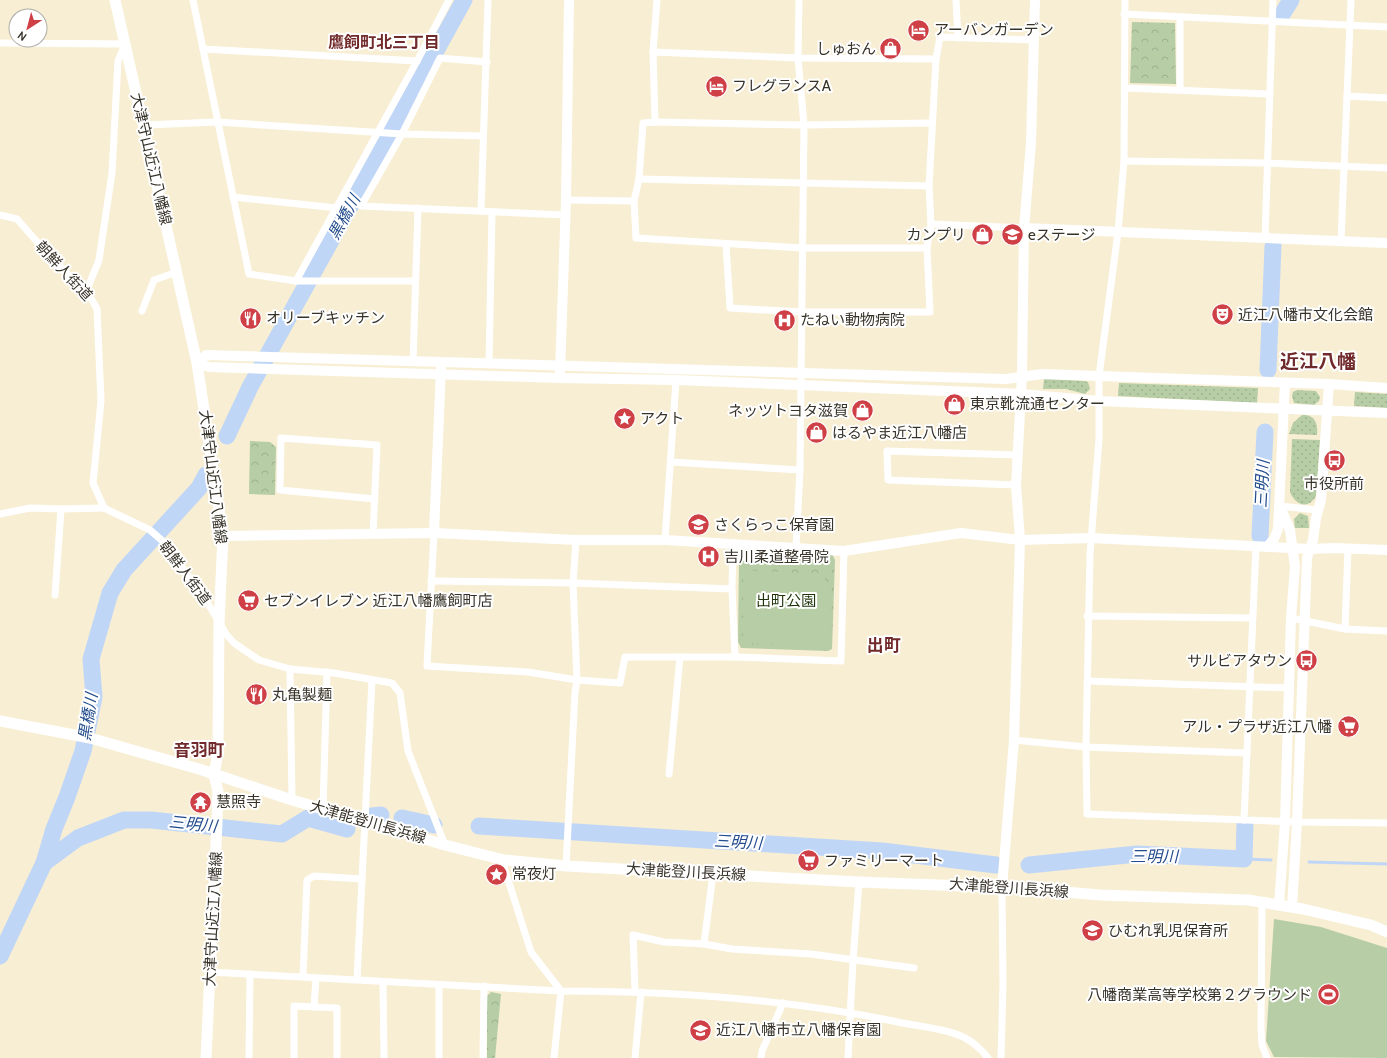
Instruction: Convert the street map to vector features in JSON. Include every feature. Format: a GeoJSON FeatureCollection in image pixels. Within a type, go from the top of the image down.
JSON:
{"type":"FeatureCollection","features":[{"type":"Feature","properties":{"kind":"main road","name":"大津守山近江八幡線"},"geometry":{"type":"LineString","coordinates":[[115,0],[197,363],[223,536],[219,623],[218,752],[214,775],[218,791],[218,822],[206,1058]]}},
{"type":"Feature","properties":{"kind":"main road","name":"大津能登川長浜線"},"geometry":{"type":"LineString","coordinates":[[0,721],[72,733],[445,845],[504,860],[566,866],[860,882],[1002,887],[1100,895],[1248,900],[1292,907],[1371,925],[1387,932]]}},
{"type":"Feature","properties":{"kind":"street"},"geometry":{"type":"LineString","coordinates":[[193,0],[249,274],[296,281],[415,281]]}},
{"type":"Feature","properties":{"kind":"street"},"geometry":{"type":"LineString","coordinates":[[296,281],[449,0]]}},
{"type":"Feature","properties":{"kind":"street"},"geometry":{"type":"LineString","coordinates":[[481,211],[488,0]]}},
{"type":"Feature","properties":{"kind":"street"},"geometry":{"type":"LineString","coordinates":[[560,378],[566,200],[569,0]]}},
{"type":"Feature","properties":{"kind":"street"},"geometry":{"type":"LineString","coordinates":[[655,122],[653,52],[657,0]]}},
{"type":"Feature","properties":{"kind":"street"},"geometry":{"type":"LineString","coordinates":[[796,547],[802,385],[804,125],[798,58],[800,0]]}},
{"type":"Feature","properties":{"kind":"street"},"geometry":{"type":"LineString","coordinates":[[956,0],[958,38]]}},
{"type":"Feature","properties":{"kind":"street"},"geometry":{"type":"LineString","coordinates":[[1001,1058],[1003,984],[1002,887],[1014,740],[1020,540],[1016,485],[1022,376],[1024,228],[1031,143],[1035,0]]}},
{"type":"Feature","properties":{"kind":"street"},"geometry":{"type":"LineString","coordinates":[[1124,0],[1124,161],[1118,232],[1099,376],[1099,439],[1090,538],[1087,616],[1087,814],[1285,822],[1387,823]]}},
{"type":"Feature","properties":{"kind":"street"},"geometry":{"type":"LineString","coordinates":[[1265,238],[1268,94],[1273,0]]}},
{"type":"Feature","properties":{"kind":"street"},"geometry":{"type":"LineString","coordinates":[[1341,241],[1351,0]]}},
{"type":"Feature","properties":{"kind":"street"},"geometry":{"type":"LineString","coordinates":[[1124,14],[1387,27]]}},
{"type":"Feature","properties":{"kind":"street"},"geometry":{"type":"LineString","coordinates":[[1180,17],[1180,89]]}},
{"type":"Feature","properties":{"kind":"street"},"geometry":{"type":"LineString","coordinates":[[726,244],[730,308],[802,312],[930,312],[927,248],[931,224],[929,186],[936,59],[940,37],[1034,40]]}},
{"type":"Feature","properties":{"kind":"street"},"geometry":{"type":"LineString","coordinates":[[0,43],[125,44],[118,61],[112,173],[99,260],[86,292]]}},
{"type":"Feature","properties":{"kind":"street"},"geometry":{"type":"LineString","coordinates":[[203,49],[417,61]]}},
{"type":"Feature","properties":{"kind":"street"},"geometry":{"type":"LineString","coordinates":[[653,52],[798,58],[936,59]]}},
{"type":"Feature","properties":{"kind":"street"},"geometry":{"type":"LineString","coordinates":[[487,62],[440,58],[402,134],[361,206],[481,211],[492,213],[565,214]]}},
{"type":"Feature","properties":{"kind":"street"},"geometry":{"type":"LineString","coordinates":[[1125,88],[1180,89],[1268,94]]}},
{"type":"Feature","properties":{"kind":"street"},"geometry":{"type":"LineString","coordinates":[[1347,96],[1387,98]]}},
{"type":"Feature","properties":{"kind":"street"},"geometry":{"type":"LineString","coordinates":[[144,125],[217,122],[402,134],[483,136]]}},
{"type":"Feature","properties":{"kind":"street"},"geometry":{"type":"LineString","coordinates":[[927,248],[802,248],[636,238],[634,201],[639,179],[643,123],[804,125],[932,123]]}},
{"type":"Feature","properties":{"kind":"street"},"geometry":{"type":"LineString","coordinates":[[1124,161],[1266,163],[1387,168]]}},
{"type":"Feature","properties":{"kind":"street"},"geometry":{"type":"LineString","coordinates":[[639,179],[929,186]]}},
{"type":"Feature","properties":{"kind":"street"},"geometry":{"type":"LineString","coordinates":[[234,197],[337,208]]}},
{"type":"Feature","properties":{"kind":"street"},"geometry":{"type":"LineString","coordinates":[[566,200],[634,201]]}},
{"type":"Feature","properties":{"kind":"street"},"geometry":{"type":"LineString","coordinates":[[413,362],[418,208]]}},
{"type":"Feature","properties":{"kind":"street"},"geometry":{"type":"LineString","coordinates":[[489,364],[492,213]]}},
{"type":"Feature","properties":{"kind":"street","name":"朝鮮人街道"},"geometry":{"type":"LineString","coordinates":[[0,215],[17,219],[46,252],[92,298],[97,309],[100,401],[93,483],[104,508],[150,530],[166,544],[234,643],[259,660],[290,669],[327,672],[392,683],[400,693],[408,751],[445,845]]}},
{"type":"Feature","properties":{"kind":"street"},"geometry":{"type":"LineString","coordinates":[[931,224],[1387,243]]}},
{"type":"Feature","properties":{"kind":"street"},"geometry":{"type":"LineString","coordinates":[[142,311],[154,280],[177,272]]}},
{"type":"Feature","properties":{"kind":"street"},"geometry":{"type":"LineString","coordinates":[[197,363],[206,356],[1006,379],[1042,374],[1329,384],[1387,388]]}},
{"type":"Feature","properties":{"kind":"street"},"geometry":{"type":"LineString","coordinates":[[197,363],[209,367],[441,373],[560,378],[676,380],[1021,394],[1099,401],[1387,413]]}},
{"type":"Feature","properties":{"kind":"street"},"geometry":{"type":"LineString","coordinates":[[441,363],[427,666],[528,672],[577,680],[620,683],[625,657],[735,657],[840,661],[844,551]]}},
{"type":"Feature","properties":{"kind":"street"},"geometry":{"type":"LineString","coordinates":[[665,540],[676,380]]}},
{"type":"Feature","properties":{"kind":"street"},"geometry":{"type":"LineString","coordinates":[[1267,547],[1274,539],[1278,529],[1285,383]]}},
{"type":"Feature","properties":{"kind":"street"},"geometry":{"type":"LineString","coordinates":[[1292,907],[1297,822],[1307,558],[1313,540],[1317,510],[1321,500],[1329,384]]}},
{"type":"Feature","properties":{"kind":"street"},"geometry":{"type":"LineString","coordinates":[[373,534],[375,499],[377,445],[281,438],[280,490],[375,499]]}},
{"type":"Feature","properties":{"kind":"street"},"geometry":{"type":"LineString","coordinates":[[1016,485],[888,480],[887,451],[1018,455]]}},
{"type":"Feature","properties":{"kind":"street"},"geometry":{"type":"LineString","coordinates":[[671,462],[800,470]]}},
{"type":"Feature","properties":{"kind":"street"},"geometry":{"type":"LineString","coordinates":[[1280,506],[1317,510]]}},
{"type":"Feature","properties":{"kind":"street"},"geometry":{"type":"LineString","coordinates":[[1279,905],[1285,822],[1291,618],[1295,566],[1290,530],[1280,506]]}},
{"type":"Feature","properties":{"kind":"street"},"geometry":{"type":"LineString","coordinates":[[0,514],[30,508],[104,508]]}},
{"type":"Feature","properties":{"kind":"street"},"geometry":{"type":"LineString","coordinates":[[55,595],[61,509]]}},
{"type":"Feature","properties":{"kind":"street"},"geometry":{"type":"LineString","coordinates":[[223,536],[434,533],[576,540],[665,540],[844,551],[961,533],[1020,540],[1090,538],[1310,549],[1348,548],[1387,550]]}},
{"type":"Feature","properties":{"kind":"street"},"geometry":{"type":"LineString","coordinates":[[566,866],[567,827],[577,680],[573,583],[576,540]]}},
{"type":"Feature","properties":{"kind":"street"},"geometry":{"type":"LineString","coordinates":[[734,544],[732,589],[735,657]]}},
{"type":"Feature","properties":{"kind":"street"},"geometry":{"type":"LineString","coordinates":[[1244,820],[1256,546]]}},
{"type":"Feature","properties":{"kind":"street"},"geometry":{"type":"LineString","coordinates":[[1345,629],[1348,548]]}},
{"type":"Feature","properties":{"kind":"street"},"geometry":{"type":"LineString","coordinates":[[431,581],[573,583],[732,589]]}},
{"type":"Feature","properties":{"kind":"street"},"geometry":{"type":"LineString","coordinates":[[1087,616],[1252,618]]}},
{"type":"Feature","properties":{"kind":"street"},"geometry":{"type":"LineString","coordinates":[[1291,618],[1345,629],[1387,631]]}},
{"type":"Feature","properties":{"kind":"street"},"geometry":{"type":"LineString","coordinates":[[669,774],[680,657]]}},
{"type":"Feature","properties":{"kind":"street"},"geometry":{"type":"LineString","coordinates":[[290,669],[292,800]]}},
{"type":"Feature","properties":{"kind":"street"},"geometry":{"type":"LineString","coordinates":[[323,809],[327,672]]}},
{"type":"Feature","properties":{"kind":"street"},"geometry":{"type":"LineString","coordinates":[[357,979],[372,680]]}},
{"type":"Feature","properties":{"kind":"street"},"geometry":{"type":"LineString","coordinates":[[1087,681],[1289,688]]}},
{"type":"Feature","properties":{"kind":"street"},"geometry":{"type":"LineString","coordinates":[[1014,740],[1086,747],[1247,753]]}},
{"type":"Feature","properties":{"kind":"street"},"geometry":{"type":"LineString","coordinates":[[504,860],[504,867],[531,952],[561,991],[554,1058]]}},
{"type":"Feature","properties":{"kind":"street"},"geometry":{"type":"LineString","coordinates":[[704,944],[713,874]]}},
{"type":"Feature","properties":{"kind":"street"},"geometry":{"type":"LineString","coordinates":[[303,976],[307,880],[314,876],[362,879]]}},
{"type":"Feature","properties":{"kind":"street"},"geometry":{"type":"LineString","coordinates":[[848,1058],[853,960],[860,882]]}},
{"type":"Feature","properties":{"kind":"street"},"geometry":{"type":"LineString","coordinates":[[1262,903],[1261,1028],[1262,1045],[1267,1058]]}},
{"type":"Feature","properties":{"kind":"street"},"geometry":{"type":"LineString","coordinates":[[635,1058],[638,991],[633,936],[664,942],[704,944],[732,949],[811,954],[914,968]]}},
{"type":"Feature","properties":{"kind":"street"},"geometry":{"type":"LineString","coordinates":[[210,972],[561,991],[638,991],[783,1003],[944,1031],[965,1038],[988,1058]]}},
{"type":"Feature","properties":{"kind":"street"},"geometry":{"type":"LineString","coordinates":[[249,1058],[250,974]]}},
{"type":"Feature","properties":{"kind":"street"},"geometry":{"type":"LineString","coordinates":[[314,1007],[316,978]]}},
{"type":"Feature","properties":{"kind":"street"},"geometry":{"type":"LineString","coordinates":[[383,982],[384,1058]]}},
{"type":"Feature","properties":{"kind":"street"},"geometry":{"type":"LineString","coordinates":[[439,985],[439,1058]]}},
{"type":"Feature","properties":{"kind":"street"},"geometry":{"type":"LineString","coordinates":[[483,1058],[484,986]]}},
{"type":"Feature","properties":{"kind":"street"},"geometry":{"type":"LineString","coordinates":[[761,1058],[762,1051],[783,1003]]}},
{"type":"Feature","properties":{"kind":"street"},"geometry":{"type":"LineString","coordinates":[[294,1058],[294,1006],[337,1008],[337,1058]]}},
{"type":"Feature","properties":{"kind":"green space"},"geometry":{"type":"Polygon","coordinates":[[[1132,22],[1175,23],[1176,84],[1130,83],[1132,22]]]}},
{"type":"Feature","properties":{"kind":"green space"},"geometry":{"type":"Polygon","coordinates":[[[1044,379],[1084,381],[1088,382],[1090,389],[1085,394],[1066,389],[1043,389],[1044,379]]]}},
{"type":"Feature","properties":{"kind":"green space"},"geometry":{"type":"Polygon","coordinates":[[[1119,383],[1258,388],[1257,403],[1118,396],[1119,383]]]}},
{"type":"Feature","properties":{"kind":"green space"},"geometry":{"type":"Polygon","coordinates":[[[1297,390],[1316,391],[1320,397],[1319,401],[1314,405],[1294,403],[1292,396],[1293,392],[1297,390]]]}},
{"type":"Feature","properties":{"kind":"green space"},"geometry":{"type":"Polygon","coordinates":[[[1355,392],[1387,394],[1387,408],[1354,406],[1355,392]]]}},
{"type":"Feature","properties":{"kind":"green space"},"geometry":{"type":"Polygon","coordinates":[[[1302,415],[1310,416],[1315,420],[1317,435],[1289,434],[1293,423],[1302,415]]]}},
{"type":"Feature","properties":{"kind":"green space"},"geometry":{"type":"Polygon","coordinates":[[[1292,439],[1320,440],[1316,496],[1313,500],[1306,504],[1298,503],[1290,492],[1292,439]]]}},
{"type":"Feature","properties":{"kind":"green space"},"geometry":{"type":"Polygon","coordinates":[[[250,441],[270,442],[276,447],[275,495],[249,494],[250,441]]]}},
{"type":"Feature","properties":{"kind":"green space"},"geometry":{"type":"Polygon","coordinates":[[[1300,513],[1308,516],[1309,528],[1295,528],[1294,519],[1300,513]]]}},
{"type":"Feature","properties":{"kind":"green space","name":"出町公園"},"geometry":{"type":"Polygon","coordinates":[[[746,549],[831,552],[835,560],[832,649],[828,651],[741,648],[738,642],[739,555],[746,549]]]}},
{"type":"Feature","properties":{"kind":"green space","name":"出町公園"},"geometry":{"type":"Polygon","coordinates":[[[743,570],[821,574],[830,586],[829,647],[743,643],[743,570]]]}},
{"type":"Feature","properties":{"kind":"green space","name":"八幡商業高等学校第２グラウンド"},"geometry":{"type":"Polygon","coordinates":[[[1274,919],[1321,927],[1387,948],[1387,1058],[1274,1057],[1266,1041],[1274,919]]]}},
{"type":"Feature","properties":{"kind":"green space"},"geometry":{"type":"Polygon","coordinates":[[[491,992],[501,994],[495,1058],[487,1058],[487,996],[491,992]]]}},
{"type":"Feature","properties":{"kind":"waterway","name":"黒橋川"},"geometry":{"type":"LineString","coordinates":[[227,436],[250,387],[464,0]]}},
{"type":"Feature","properties":{"kind":"waterway","name":"三明川"},"geometry":{"type":"LineString","coordinates":[[1281,16],[1291,0]]}},
{"type":"Feature","properties":{"kind":"waterway","name":"三明川"},"geometry":{"type":"LineString","coordinates":[[1268,370],[1273,246]]}},
{"type":"Feature","properties":{"kind":"waterway","name":"三明川"},"geometry":{"type":"LineString","coordinates":[[1260,536],[1265,432]]}},
{"type":"Feature","properties":{"kind":"waterway","name":"黒橋川"},"geometry":{"type":"LineString","coordinates":[[0,956],[44,863],[54,829],[83,751],[94,697],[91,659],[110,593],[124,570],[199,488],[206,475]]}},
{"type":"Feature","properties":{"kind":"waterway","name":"三明川"},"geometry":{"type":"LineString","coordinates":[[371,816],[381,815]]}},
{"type":"Feature","properties":{"kind":"waterway","name":"三明川"},"geometry":{"type":"LineString","coordinates":[[44,863],[78,838],[124,820],[151,820],[282,834],[308,818],[347,829]]}},
{"type":"Feature","properties":{"kind":"waterway","name":"三明川"},"geometry":{"type":"LineString","coordinates":[[402,818],[434,825]]}},
{"type":"Feature","properties":{"kind":"waterway","name":"三明川"},"geometry":{"type":"LineString","coordinates":[[1029,865],[1137,854],[1244,859],[1245,824]]}},
{"type":"Feature","properties":{"kind":"waterway","name":"三明川"},"geometry":{"type":"LineString","coordinates":[[479,826],[882,851],[996,865]]}},
{"type":"Feature","properties":{"kind":"waterway"},"geometry":{"type":"LineString","coordinates":[[1244,859],[1271,860]]}},
{"type":"Feature","properties":{"kind":"waterway"},"geometry":{"type":"LineString","coordinates":[[1309,862],[1387,864]]}},
{"type":"Feature","properties":{"kind":"place","name":"アーバンガーデン"},"geometry":{"type":"Point","coordinates":[919,30]}},
{"type":"Feature","properties":{"kind":"place","name":"しゅおん"},"geometry":{"type":"Point","coordinates":[891,49]}},
{"type":"Feature","properties":{"kind":"place","name":"フレグランスA"},"geometry":{"type":"Point","coordinates":[717,86]}},
{"type":"Feature","properties":{"kind":"place","name":"カンプリ"},"geometry":{"type":"Point","coordinates":[982,235]}},
{"type":"Feature","properties":{"kind":"place","name":"eステージ"},"geometry":{"type":"Point","coordinates":[1012,235]}},
{"type":"Feature","properties":{"kind":"place","name":"近江八幡市文化会館"},"geometry":{"type":"Point","coordinates":[1222,315]}},
{"type":"Feature","properties":{"kind":"place","name":"オリーブキッチン"},"geometry":{"type":"Point","coordinates":[250,318]}},
{"type":"Feature","properties":{"kind":"place","name":"たねい動物病院"},"geometry":{"type":"Point","coordinates":[784,320]}},
{"type":"Feature","properties":{"kind":"place","name":"東京靴流通センター"},"geometry":{"type":"Point","coordinates":[955,404]}},
{"type":"Feature","properties":{"kind":"place","name":"ネッツトヨタ滋賀"},"geometry":{"type":"Point","coordinates":[863,411]}},
{"type":"Feature","properties":{"kind":"place","name":"アクト"},"geometry":{"type":"Point","coordinates":[625,419]}},
{"type":"Feature","properties":{"kind":"place","name":"はるやま近江八幡店"},"geometry":{"type":"Point","coordinates":[816,433]}},
{"type":"Feature","properties":{"kind":"place","name":"市役所前"},"geometry":{"type":"Point","coordinates":[1334,461]}},
{"type":"Feature","properties":{"kind":"place","name":"さくらっこ保育園"},"geometry":{"type":"Point","coordinates":[698,525]}},
{"type":"Feature","properties":{"kind":"place","name":"吉川柔道整骨院"},"geometry":{"type":"Point","coordinates":[709,557]}},
{"type":"Feature","properties":{"kind":"place","name":"セブンイレブン 近江八幡鷹飼町店"},"geometry":{"type":"Point","coordinates":[248,601]}},
{"type":"Feature","properties":{"kind":"place","name":"サルビアタウン"},"geometry":{"type":"Point","coordinates":[1307,661]}},
{"type":"Feature","properties":{"kind":"place","name":"丸亀製麺"},"geometry":{"type":"Point","coordinates":[257,695]}},
{"type":"Feature","properties":{"kind":"place","name":"アル・プラザ近江八幡"},"geometry":{"type":"Point","coordinates":[1348,727]}},
{"type":"Feature","properties":{"kind":"place","name":"慧照寺"},"geometry":{"type":"Point","coordinates":[201,802]}},
{"type":"Feature","properties":{"kind":"place","name":"ファミリーマート"},"geometry":{"type":"Point","coordinates":[809,861]}},
{"type":"Feature","properties":{"kind":"place","name":"常夜灯"},"geometry":{"type":"Point","coordinates":[496,874]}},
{"type":"Feature","properties":{"kind":"place","name":"ひむれ乳児保育所"},"geometry":{"type":"Point","coordinates":[1093,931]}},
{"type":"Feature","properties":{"kind":"place","name":"八幡商業高等学校第２グラウンド"},"geometry":{"type":"Point","coordinates":[1328,995]}},
{"type":"Feature","properties":{"kind":"place","name":"近江八幡市立八幡保育園"},"geometry":{"type":"Point","coordinates":[701,1030]}},
{"type":"Feature","properties":{"kind":"district","name":"鷹飼町北三丁目"},"geometry":{"type":"Point","coordinates":[384,42]}},
{"type":"Feature","properties":{"kind":"district","name":"近江八幡"},"geometry":{"type":"Point","coordinates":[1318,361]}},
{"type":"Feature","properties":{"kind":"district","name":"出町"},"geometry":{"type":"Point","coordinates":[884,645]}},
{"type":"Feature","properties":{"kind":"district","name":"音羽町"},"geometry":{"type":"Point","coordinates":[199,750]}}]}
